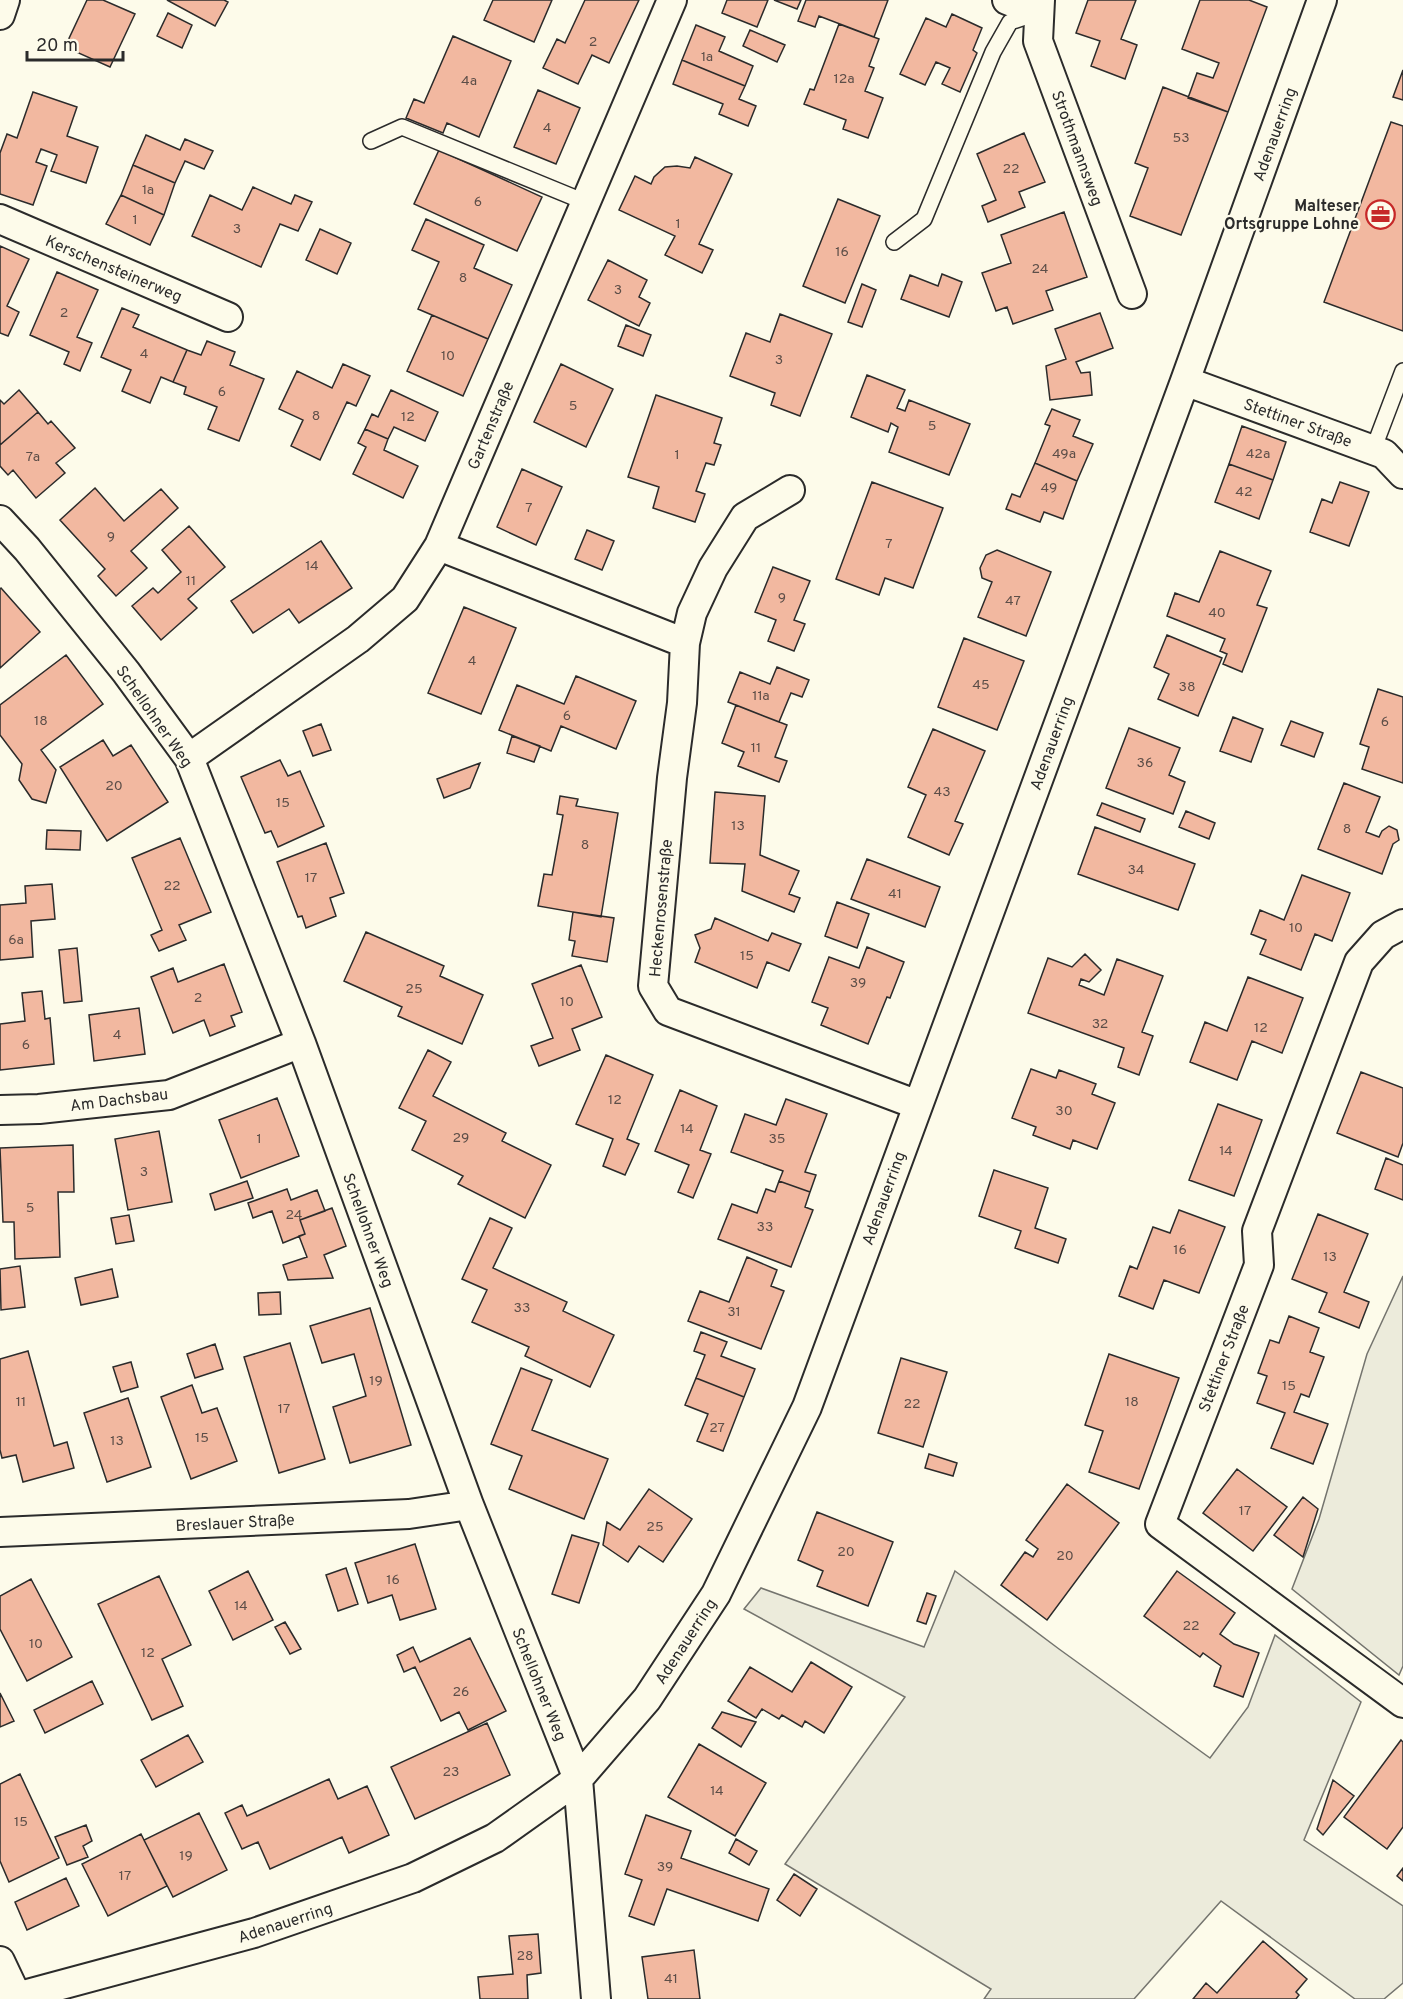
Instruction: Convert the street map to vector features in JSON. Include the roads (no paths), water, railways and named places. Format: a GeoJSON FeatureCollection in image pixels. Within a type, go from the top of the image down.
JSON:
{"type":"FeatureCollection","features":[{"type":"Feature","properties":{"kind":"street"},"geometry":{"type":"LineString","coordinates":[[0,15],[5,0]]}},
{"type":"Feature","properties":{"kind":"street","name":"Gartenstraße"},"geometry":{"type":"LineString","coordinates":[[189,758],[358,639],[405,599],[439,546],[672,0]]}},
{"type":"Feature","properties":{"kind":"street"},"geometry":{"type":"LineString","coordinates":[[1007,0],[1040,6]]}},
{"type":"Feature","properties":{"kind":"street","name":"Adenauerring"},"geometry":{"type":"LineString","coordinates":[[15,1999],[254,1933],[413,1878],[495,1838],[578,1779],[647,1699],[716,1594],[807,1407],[1185,381],[1322,0]]}},
{"type":"Feature","properties":{"kind":"street","name":"Strothmannsweg"},"geometry":{"type":"LineString","coordinates":[[1040,6],[1038,41],[1132,294]]}},
{"type":"Feature","properties":{"kind":"street","name":"Kerschensteinerweg"},"geometry":{"type":"LineString","coordinates":[[0,219],[228,317]]}},
{"type":"Feature","properties":{"kind":"street","name":"Stettiner Straße"},"geometry":{"type":"LineString","coordinates":[[1185,381],[1384,454],[1403,474]]}},
{"type":"Feature","properties":{"kind":"street","name":"Heckenrosenstraße"},"geometry":{"type":"LineString","coordinates":[[790,490],[746,517],[713,568],[692,613],[685,643],[682,703],[672,778],[653,986],[668,1011],[918,1105]]}},
{"type":"Feature","properties":{"kind":"street","name":"Schellohner Weg"},"geometry":{"type":"LineString","coordinates":[[0,520],[27,549],[126,672],[189,758],[301,1043],[469,1504],[578,1779],[596,1999]]}},
{"type":"Feature","properties":{"kind":"street"},"geometry":{"type":"LineString","coordinates":[[439,546],[685,643]]}},
{"type":"Feature","properties":{"kind":"street","name":"Stettiner Straße"},"geometry":{"type":"LineString","coordinates":[[1403,924],[1383,935],[1359,962],[1257,1231],[1259,1265],[1160,1524],[1403,1703]]}},
{"type":"Feature","properties":{"kind":"street","name":"Am Dachsbau"},"geometry":{"type":"LineString","coordinates":[[0,1110],[39,1109],[169,1095],[301,1043]]}},
{"type":"Feature","properties":{"kind":"street","name":"Breslauer Straße"},"geometry":{"type":"LineString","coordinates":[[0,1532],[409,1514],[469,1504]]}},
{"type":"Feature","properties":{"kind":"street"},"geometry":{"type":"LineString","coordinates":[[0,1961],[15,1999]]}},
{"type":"Feature","properties":{"kind":"lane"},"geometry":{"type":"LineString","coordinates":[[894,242],[924,219],[993,52],[1010,22],[1040,6]]}},
{"type":"Feature","properties":{"kind":"lane"},"geometry":{"type":"LineString","coordinates":[[371,141],[402,127],[585,202]]}},
{"type":"Feature","properties":{"kind":"lane"},"geometry":{"type":"LineString","coordinates":[[1373,450],[1403,371]]}},
{"type":"Feature","properties":{"kind":"place","name":"Malteser Ortsgruppe Lohne"},"geometry":{"type":"Point","coordinates":[1380,214]}}]}
